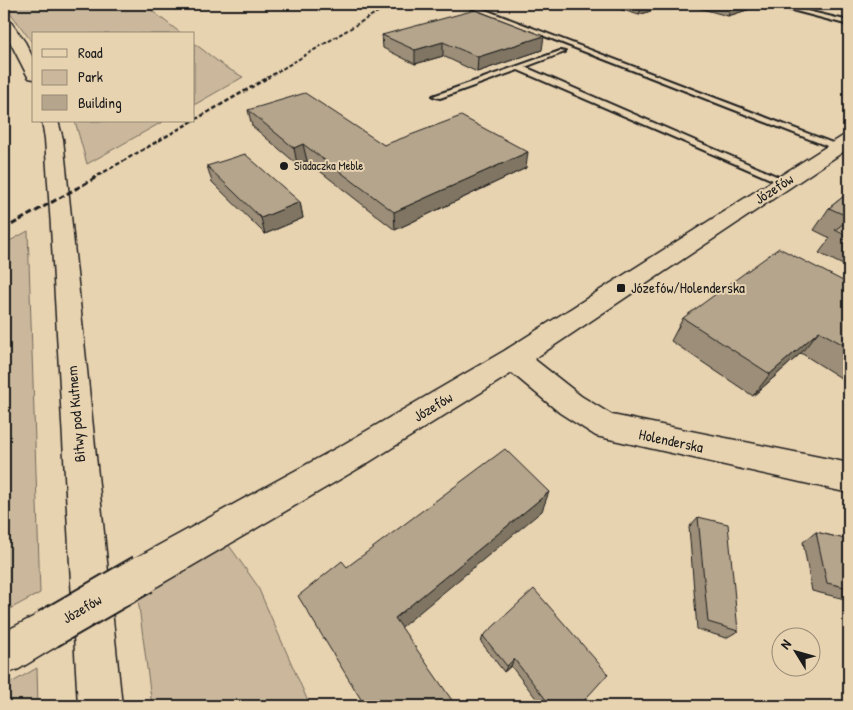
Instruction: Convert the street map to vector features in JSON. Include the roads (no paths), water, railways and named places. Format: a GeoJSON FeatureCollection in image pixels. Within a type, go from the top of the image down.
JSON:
{"type":"FeatureCollection","features":[{"type":"Feature","properties":{"kind":"street"},"geometry":{"type":"LineString","coordinates":[[4,21],[18,42],[32,71]]}},
{"type":"Feature","properties":{"kind":"street","name":"Bitwy pod Kutnem"},"geometry":{"type":"LineString","coordinates":[[50,122],[54,139],[62,228],[100,706]]}},
{"type":"Feature","properties":{"kind":"street","name":"Józefów"},"geometry":{"type":"LineString","coordinates":[[4,654],[355,454],[514,358],[843,144]]}},
{"type":"Feature","properties":{"kind":"street","name":"Holenderska"},"geometry":{"type":"LineString","coordinates":[[514,358],[569,405],[587,418],[607,427],[849,478]]}},
{"type":"Feature","properties":{"kind":"lane"},"geometry":{"type":"LineString","coordinates":[[464,4],[843,144]]}},
{"type":"Feature","properties":{"kind":"lane"},"geometry":{"type":"LineString","coordinates":[[772,4],[849,24]]}},
{"type":"Feature","properties":{"kind":"lane"},"geometry":{"type":"LineString","coordinates":[[437,96],[562,52]]}},
{"type":"Feature","properties":{"kind":"lane"},"geometry":{"type":"LineString","coordinates":[[518,68],[785,182]]}},
{"type":"Feature","properties":{"kind":"railway"},"geometry":{"type":"LineString","coordinates":[[267,78],[391,4]]}},
{"type":"Feature","properties":{"kind":"railway"},"geometry":{"type":"LineString","coordinates":[[195,120],[269,77]]}},
{"type":"Feature","properties":{"kind":"railway"},"geometry":{"type":"LineString","coordinates":[[92,179],[191,122]]}},
{"type":"Feature","properties":{"kind":"railway"},"geometry":{"type":"LineString","coordinates":[[4,229],[95,178]]}},
{"type":"Feature","properties":{"kind":"place","name":"Siadaczka Meble"},"geometry":{"type":"Point","coordinates":[284,166]}},
{"type":"Feature","properties":{"kind":"place","name":"Józefów/Holenderska"},"geometry":{"type":"Point","coordinates":[621,288]}}]}
